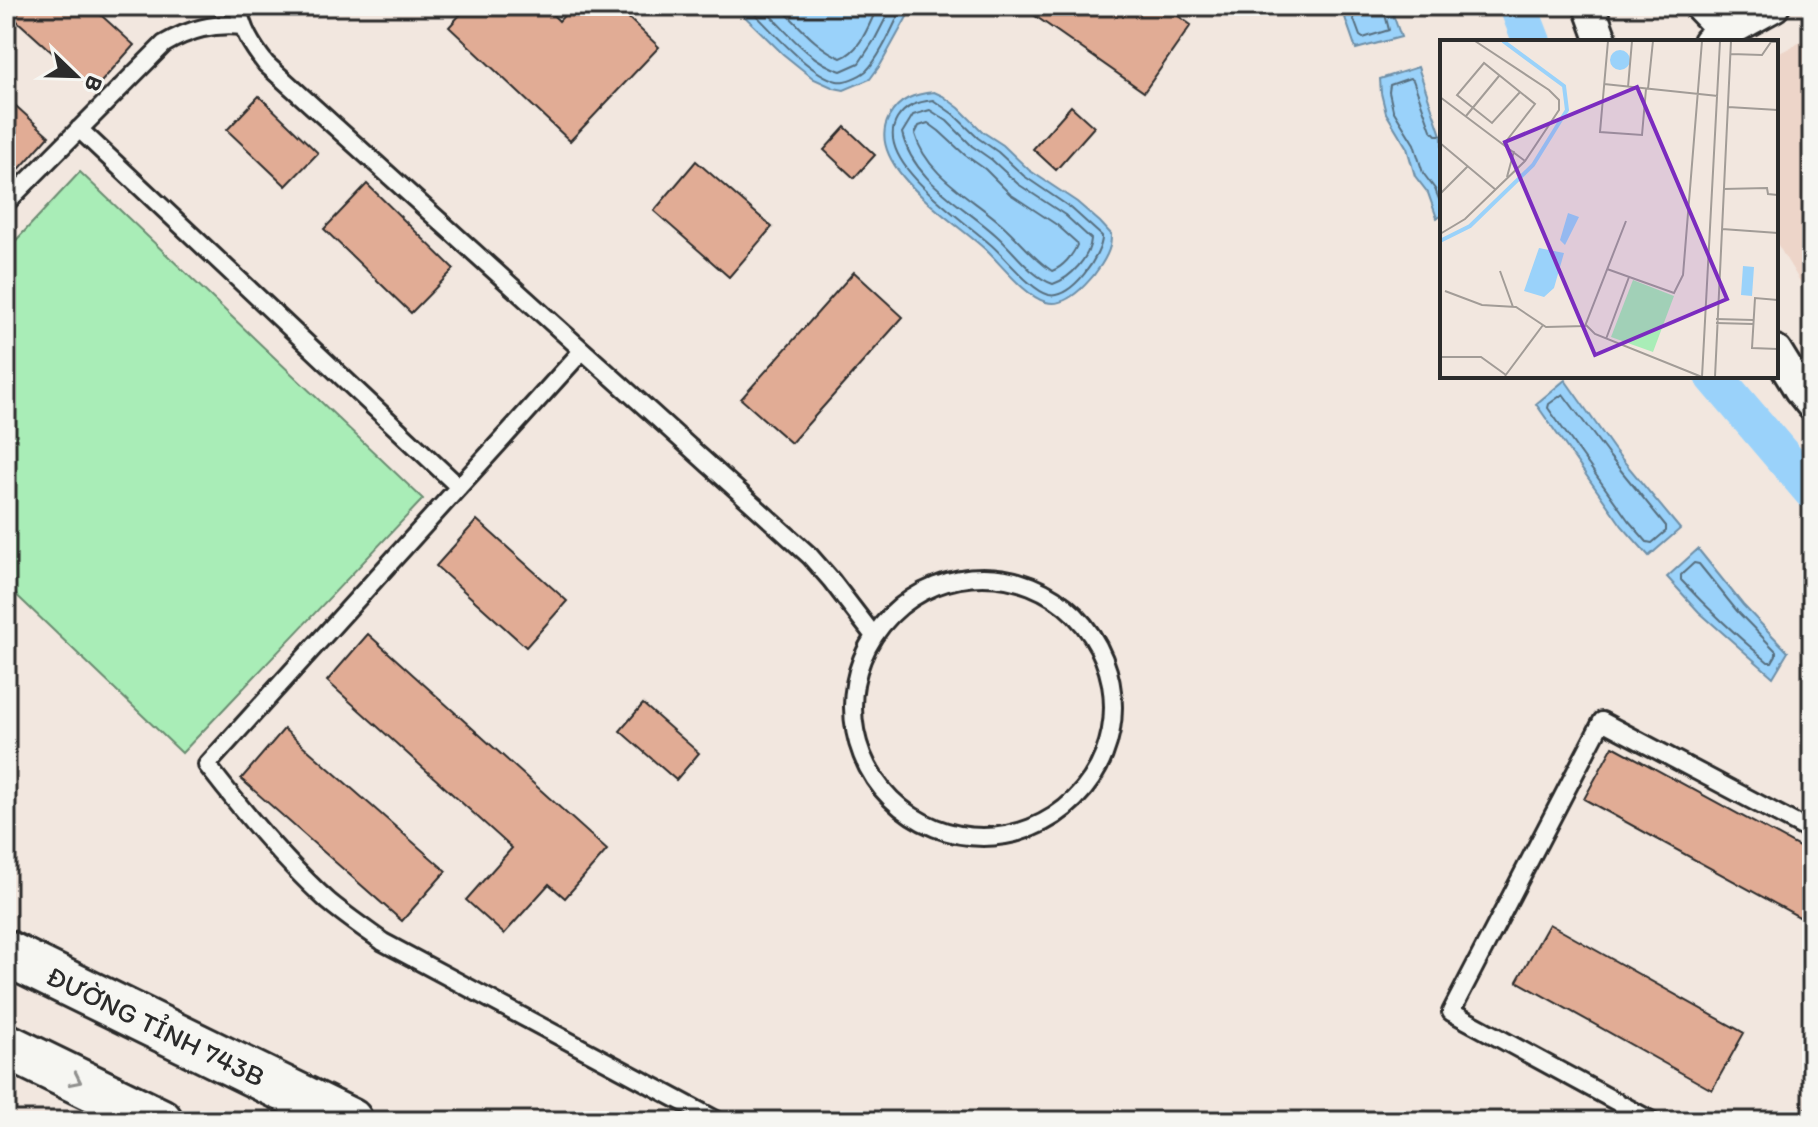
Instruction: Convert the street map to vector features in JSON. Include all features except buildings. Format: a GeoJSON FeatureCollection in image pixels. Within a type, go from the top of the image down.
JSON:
{"type":"FeatureCollection","features":[{"type":"Feature","properties":{"kind":"main road","name":"ĐƯỜNG TỈNH 743B"},"geometry":{"type":"LineString","coordinates":[[6,953],[350,1121]]}},
{"type":"Feature","properties":{"kind":"main road"},"geometry":{"type":"LineString","coordinates":[[6,1046],[160,1121]]}},
{"type":"Feature","properties":{"kind":"street"},"geometry":{"type":"LineString","coordinates":[[1589,6],[1601,40]]}},
{"type":"Feature","properties":{"kind":"street"},"geometry":{"type":"LineString","coordinates":[[1700,6],[1717,37],[1774,6]]}},
{"type":"Feature","properties":{"kind":"street"},"geometry":{"type":"LineString","coordinates":[[1778,354],[1812,405]]}},
{"type":"Feature","properties":{"kind":"lane"},"geometry":{"type":"LineString","coordinates":[[238,6],[254,49],[266,64],[810,556],[874,636]]}},
{"type":"Feature","properties":{"kind":"lane"},"geometry":{"type":"LineString","coordinates":[[6,203],[164,44],[208,26],[243,26]]}},
{"type":"Feature","properties":{"kind":"lane"},"geometry":{"type":"LineString","coordinates":[[79,129],[459,487]]}},
{"type":"Feature","properties":{"kind":"lane"},"geometry":{"type":"LineString","coordinates":[[582,351],[207,765],[239,806],[308,881],[346,916],[383,942],[718,1121]]}},
{"type":"Feature","properties":{"kind":"lane"},"geometry":{"type":"LineString","coordinates":[[986,576],[1012,579],[1037,587],[1079,618],[1095,639],[1106,663],[1113,689],[1114,715],[1100,766],[1085,789],[1067,808],[1020,833],[994,838],[968,837],[942,832],[918,821],[896,806],[879,786],[865,763],[856,738],[854,686],[861,660],[874,636],[911,599],[934,586],[959,578],[986,576]]}},
{"type":"Feature","properties":{"kind":"lane"},"geometry":{"type":"LineString","coordinates":[[1652,1121],[1451,1012],[1602,721],[1812,832]]}},
{"type":"Feature","properties":{"kind":"shaded area"},"geometry":{"type":"Polygon","coordinates":[[[1812,36],[1812,301],[1778,245],[1778,54],[1812,36]]]}},
{"type":"Feature","properties":{"kind":"green space"},"geometry":{"type":"Polygon","coordinates":[[[80,172],[423,499],[182,753],[6,585],[6,251],[80,172]]]}},
{"type":"Feature","properties":{"kind":"water"},"geometry":{"type":"Polygon","coordinates":[[[734,6],[913,6],[870,79],[844,90],[814,79],[783,54],[734,6]]]}},
{"type":"Feature","properties":{"kind":"water"},"geometry":{"type":"Polygon","coordinates":[[[1341,6],[1390,6],[1401,37],[1356,49],[1341,6]]]}},
{"type":"Feature","properties":{"kind":"water"},"geometry":{"type":"Polygon","coordinates":[[[1418,67],[1440,132],[1440,217],[1437,218],[1428,193],[1415,176],[1407,148],[1386,113],[1380,79],[1418,67]]]}},
{"type":"Feature","properties":{"kind":"water"},"geometry":{"type":"Polygon","coordinates":[[[934,92],[959,108],[1029,170],[1077,202],[1111,234],[1110,246],[1101,265],[1085,285],[1065,300],[1046,302],[1030,293],[986,250],[917,192],[900,173],[889,155],[884,136],[889,117],[908,98],[934,92]]]}},
{"type":"Feature","properties":{"kind":"water"},"geometry":{"type":"Polygon","coordinates":[[[1565,380],[1616,452],[1680,529],[1649,556],[1622,526],[1536,404],[1565,380]]]}},
{"type":"Feature","properties":{"kind":"water"},"geometry":{"type":"Polygon","coordinates":[[[1698,549],[1743,605],[1788,652],[1773,677],[1699,612],[1667,577],[1698,549]]]}},
{"type":"Feature","properties":{"kind":"waterway"},"geometry":{"type":"LineString","coordinates":[[1518,6],[1531,40]]}},
{"type":"Feature","properties":{"kind":"waterway"},"geometry":{"type":"LineString","coordinates":[[1716,378],[1812,491]]}}]}
